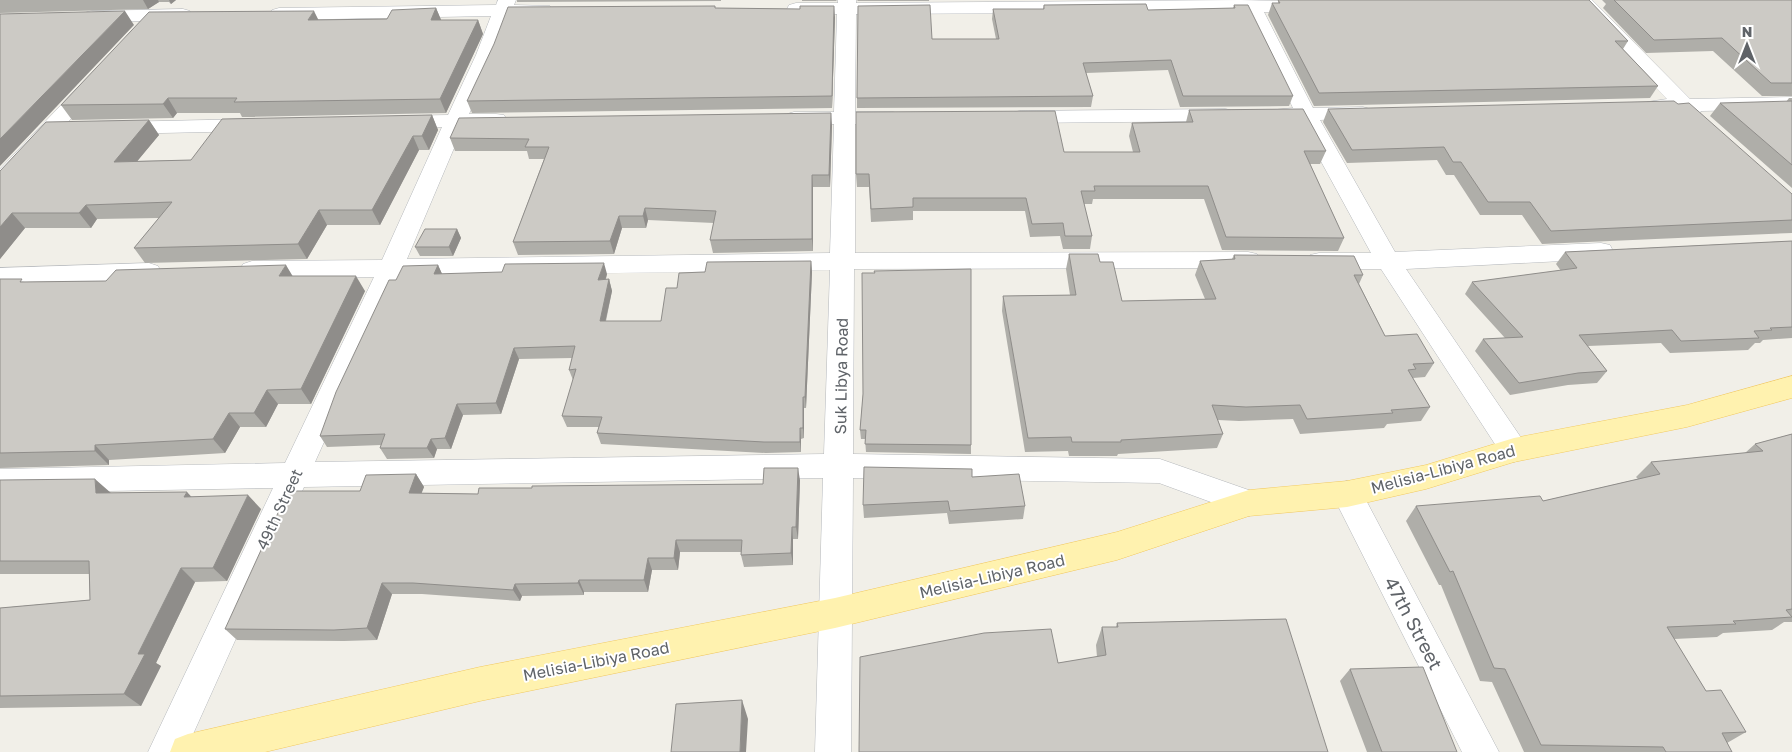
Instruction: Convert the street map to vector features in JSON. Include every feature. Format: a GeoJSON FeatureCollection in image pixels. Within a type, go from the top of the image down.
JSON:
{"type":"FeatureCollection","features":[{"type":"Feature","properties":{"kind":"main road","name":"Melisia-Libiya Road"},"geometry":{"type":"LineString","coordinates":[[188,752],[480,684],[835,613],[1117,546],[1249,503],[1346,494],[1426,477],[1514,450],[1687,416],[1792,387]]}},
{"type":"Feature","properties":{"kind":"street"},"geometry":{"type":"LineString","coordinates":[[137,35],[170,0]]}},
{"type":"Feature","properties":{"kind":"street"},"geometry":{"type":"LineString","coordinates":[[1582,0],[1705,125]]}},
{"type":"Feature","properties":{"kind":"street"},"geometry":{"type":"LineString","coordinates":[[1251,3],[1306,114],[1388,261],[1514,450]]}},
{"type":"Feature","properties":{"kind":"street"},"geometry":{"type":"LineString","coordinates":[[778,9],[847,5],[1251,3],[1321,6]]}},
{"type":"Feature","properties":{"kind":"street"},"geometry":{"type":"LineString","coordinates":[[261,14],[504,5],[561,10]]}},
{"type":"Feature","properties":{"kind":"street","name":"49th Street"},"geometry":{"type":"LineString","coordinates":[[166,752],[391,267],[424,188],[486,55],[504,5]]}},
{"type":"Feature","properties":{"kind":"street","name":"Suk Libya Road"},"geometry":{"type":"LineString","coordinates":[[833,752],[847,5]]}},
{"type":"Feature","properties":{"kind":"street"},"geometry":{"type":"LineString","coordinates":[[73,17],[204,14]]}},
{"type":"Feature","properties":{"kind":"street"},"geometry":{"type":"LineString","coordinates":[[0,183],[106,69]]}},
{"type":"Feature","properties":{"kind":"street"},"geometry":{"type":"LineString","coordinates":[[1635,106],[1792,103]]}},
{"type":"Feature","properties":{"kind":"street"},"geometry":{"type":"LineString","coordinates":[[1000,117],[1384,113]]}},
{"type":"Feature","properties":{"kind":"street"},"geometry":{"type":"LineString","coordinates":[[777,118],[913,118]]}},
{"type":"Feature","properties":{"kind":"street"},"geometry":{"type":"LineString","coordinates":[[376,122],[514,120]]}},
{"type":"Feature","properties":{"kind":"street"},"geometry":{"type":"LineString","coordinates":[[50,129],[276,125]]}},
{"type":"Feature","properties":{"kind":"street"},"geometry":{"type":"LineString","coordinates":[[1298,261],[1388,261],[1624,250]]}},
{"type":"Feature","properties":{"kind":"street"},"geometry":{"type":"LineString","coordinates":[[232,270],[843,261],[1269,260]]}},
{"type":"Feature","properties":{"kind":"street"},"geometry":{"type":"LineString","coordinates":[[0,277],[172,272]]}},
{"type":"Feature","properties":{"kind":"street"},"geometry":{"type":"LineString","coordinates":[[0,481],[527,470],[839,466],[1128,469],[1160,471],[1249,503]]}},
{"type":"Feature","properties":{"kind":"street","name":"47th Street"},"geometry":{"type":"LineString","coordinates":[[1346,494],[1481,752]]}},
{"type":"Feature","properties":{"kind":"building"},"geometry":{"type":"Polygon","coordinates":[[[1278,0],[1589,0],[1628,41],[1615,41],[1658,86],[1319,93],[1272,3],[1280,3],[1278,0]]]}},
{"type":"Feature","properties":{"kind":"building"},"geometry":{"type":"Polygon","coordinates":[[[1614,0],[1792,0],[1792,83],[1771,83],[1722,38],[1654,40],[1614,0]]]}},
{"type":"Feature","properties":{"kind":"building"},"geometry":{"type":"Polygon","coordinates":[[[1146,4],[1148,10],[1235,8],[1234,5],[1248,5],[1293,96],[1183,96],[1171,60],[1083,63],[1093,96],[857,98],[858,6],[930,5],[932,39],[999,39],[993,9],[1044,9],[1044,5],[1146,4]]]}},
{"type":"Feature","properties":{"kind":"building"},"geometry":{"type":"Polygon","coordinates":[[[715,6],[715,8],[800,9],[800,6],[834,6],[832,96],[467,101],[494,44],[508,7],[715,6]]]}},
{"type":"Feature","properties":{"kind":"building"},"geometry":{"type":"Polygon","coordinates":[[[436,8],[431,20],[478,20],[440,99],[234,102],[237,98],[168,98],[163,104],[61,105],[149,12],[314,11],[308,20],[387,19],[392,10],[436,8]]]}},
{"type":"Feature","properties":{"kind":"building"},"geometry":{"type":"Polygon","coordinates":[[[125,11],[0,139],[0,14],[125,11]]]}},
{"type":"Feature","properties":{"kind":"building"},"geometry":{"type":"Polygon","coordinates":[[[1674,101],[1678,104],[1689,103],[1792,194],[1792,220],[1551,231],[1530,202],[1488,202],[1461,162],[1453,162],[1444,147],[1352,150],[1328,109],[1674,101]]]}},
{"type":"Feature","properties":{"kind":"building"},"geometry":{"type":"Polygon","coordinates":[[[1792,101],[1792,165],[1720,103],[1792,101]]]}},
{"type":"Feature","properties":{"kind":"building"},"geometry":{"type":"Polygon","coordinates":[[[1303,109],[1326,151],[1304,151],[1344,238],[1226,237],[1208,186],[1094,186],[1095,191],[1081,191],[1092,236],[1065,236],[1063,223],[1032,224],[1026,198],[913,198],[913,207],[871,209],[869,174],[856,174],[856,112],[1055,111],[1064,152],[1140,152],[1132,123],[1193,122],[1189,110],[1303,109]]]}},
{"type":"Feature","properties":{"kind":"building"},"geometry":{"type":"Polygon","coordinates":[[[831,113],[829,175],[812,175],[812,239],[710,240],[716,211],[645,208],[643,216],[619,216],[610,241],[513,242],[549,147],[525,147],[529,139],[450,138],[459,118],[831,113]]]}},
{"type":"Feature","properties":{"kind":"building"},"geometry":{"type":"Polygon","coordinates":[[[432,115],[422,136],[413,136],[372,210],[319,210],[298,244],[134,248],[172,202],[86,205],[79,213],[12,213],[0,227],[0,171],[46,122],[149,120],[114,162],[191,160],[222,119],[432,115]]]}},
{"type":"Feature","properties":{"kind":"building"},"geometry":{"type":"Polygon","coordinates":[[[425,229],[457,229],[449,247],[415,247],[425,229]]]}},
{"type":"Feature","properties":{"kind":"building"},"geometry":{"type":"Polygon","coordinates":[[[1792,241],[1792,327],[1754,331],[1759,338],[1681,341],[1672,330],[1579,335],[1607,371],[1578,373],[1519,383],[1483,339],[1523,337],[1472,282],[1577,268],[1565,252],[1792,241]]]}},
{"type":"Feature","properties":{"kind":"building"},"geometry":{"type":"Polygon","coordinates":[[[1069,254],[1098,254],[1100,262],[1113,262],[1122,301],[1216,299],[1200,261],[1235,259],[1234,255],[1354,256],[1363,275],[1354,275],[1385,336],[1417,334],[1434,363],[1413,364],[1416,369],[1408,370],[1430,407],[1391,410],[1393,413],[1307,419],[1300,405],[1246,407],[1212,405],[1223,434],[1121,440],[1121,442],[1072,442],[1071,437],[1028,438],[1003,296],[1076,295],[1069,254]]]}},
{"type":"Feature","properties":{"kind":"building"},"geometry":{"type":"Polygon","coordinates":[[[811,261],[805,397],[803,397],[803,428],[800,428],[800,442],[764,442],[597,433],[602,417],[562,416],[576,369],[569,370],[575,346],[514,348],[496,403],[457,404],[445,438],[431,439],[427,448],[380,448],[385,434],[320,436],[336,392],[389,280],[396,280],[403,266],[438,265],[434,274],[502,272],[505,264],[604,263],[598,280],[609,279],[600,321],[661,321],[666,288],[677,288],[679,273],[705,272],[707,262],[811,261]]]}},
{"type":"Feature","properties":{"kind":"building"},"geometry":{"type":"Polygon","coordinates":[[[286,265],[279,276],[356,276],[301,389],[267,390],[254,413],[229,413],[213,439],[95,445],[95,451],[0,453],[0,279],[22,279],[20,282],[106,281],[116,270],[286,265]]]}},
{"type":"Feature","properties":{"kind":"building"},"geometry":{"type":"Polygon","coordinates":[[[971,269],[971,445],[865,444],[866,430],[860,430],[863,394],[862,273],[875,273],[874,271],[971,269]]]}},
{"type":"Feature","properties":{"kind":"building"},"geometry":{"type":"Polygon","coordinates":[[[1792,434],[1792,609],[1786,610],[1792,617],[1733,621],[1736,624],[1667,627],[1706,691],[1721,690],[1746,732],[1722,733],[1732,752],[1666,752],[1663,747],[1541,745],[1505,669],[1494,668],[1453,571],[1450,572],[1416,506],[1540,496],[1543,501],[1660,474],[1651,462],[1763,451],[1755,444],[1792,434]]]}},
{"type":"Feature","properties":{"kind":"building"},"geometry":{"type":"Polygon","coordinates":[[[864,467],[972,469],[972,477],[1019,474],[1025,506],[950,511],[948,501],[863,505],[864,467]]]}},
{"type":"Feature","properties":{"kind":"building"},"geometry":{"type":"Polygon","coordinates":[[[764,468],[798,468],[796,527],[792,527],[791,553],[741,555],[742,540],[676,540],[674,558],[648,558],[644,580],[579,580],[578,583],[515,584],[513,590],[413,583],[382,583],[367,628],[334,630],[225,629],[288,491],[360,491],[366,475],[416,474],[409,493],[478,494],[479,488],[532,488],[532,486],[763,484],[764,468]]]}},
{"type":"Feature","properties":{"kind":"building"},"geometry":{"type":"Polygon","coordinates":[[[95,479],[96,493],[187,492],[184,497],[248,495],[213,568],[181,568],[138,654],[145,654],[124,694],[0,696],[0,608],[90,600],[89,561],[0,561],[0,480],[95,479]]]}},
{"type":"Feature","properties":{"kind":"building"},"geometry":{"type":"Polygon","coordinates":[[[1286,619],[1328,752],[859,752],[860,657],[984,633],[1051,629],[1058,663],[1106,655],[1102,627],[1118,627],[1117,623],[1286,619]]]}},
{"type":"Feature","properties":{"kind":"building"},"geometry":{"type":"Polygon","coordinates":[[[1423,667],[1457,752],[1382,752],[1350,669],[1423,667]]]}},
{"type":"Feature","properties":{"kind":"building"},"geometry":{"type":"Polygon","coordinates":[[[742,700],[740,752],[671,752],[676,704],[742,700]]]}}]}
